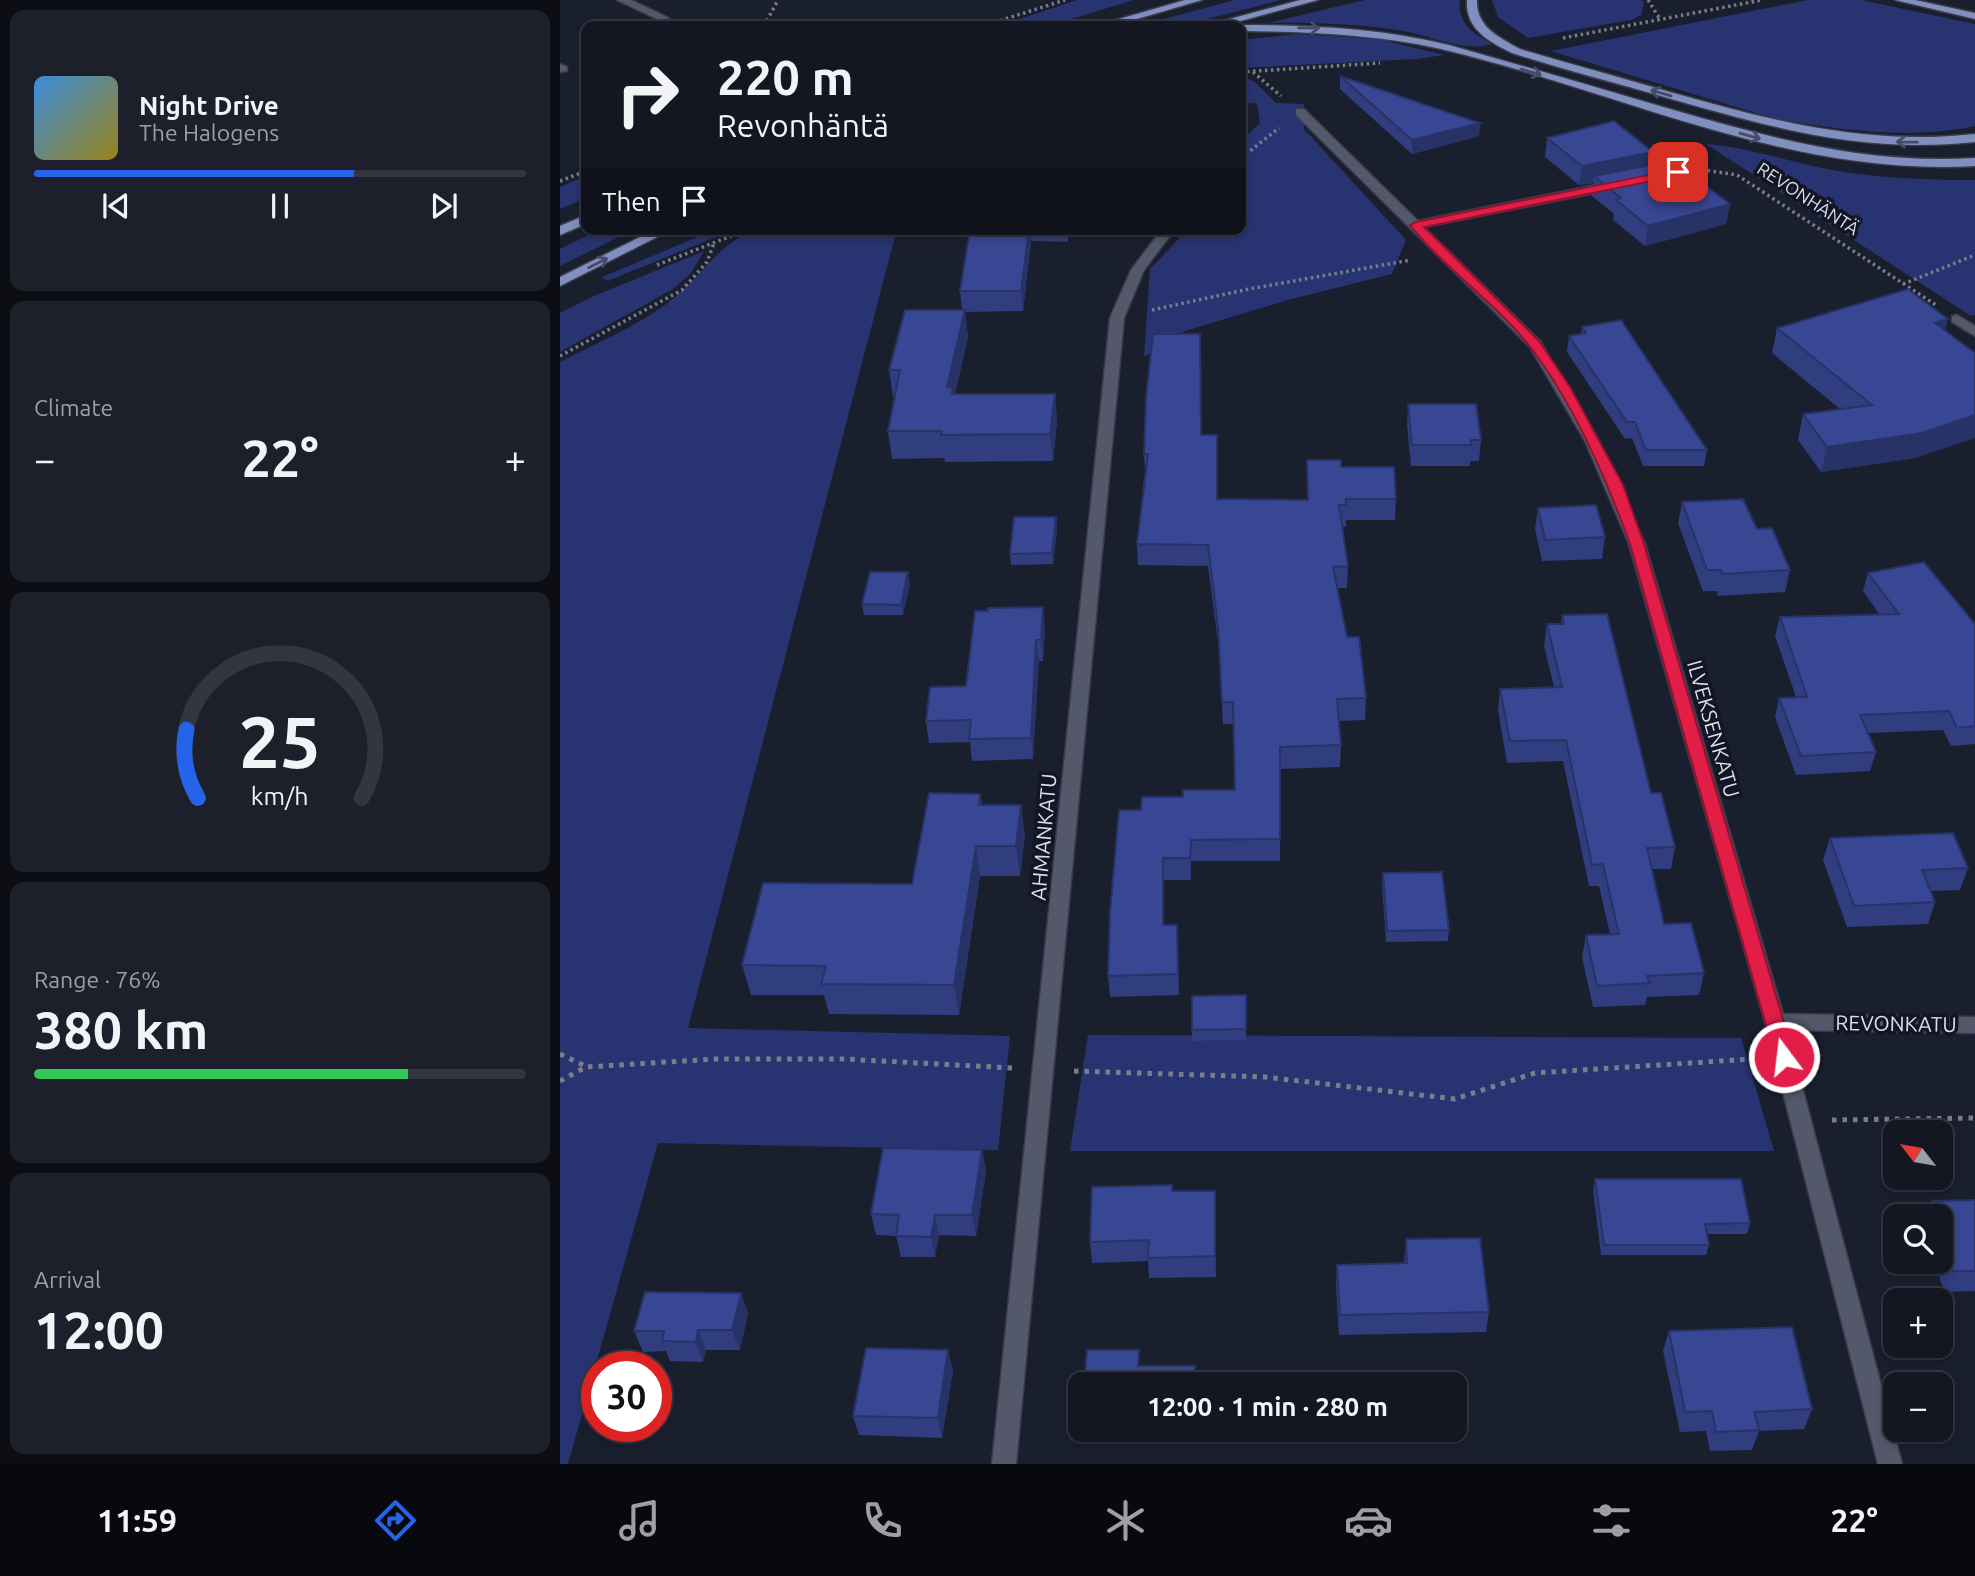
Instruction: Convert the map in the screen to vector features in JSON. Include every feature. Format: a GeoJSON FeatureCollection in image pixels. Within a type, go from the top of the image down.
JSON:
{"type":"FeatureCollection","features":[{"type":"Feature","properties":{"kind":"main road"},"geometry":{"type":"LineString","coordinates":[[1119,21],[1197,0]]}},
{"type":"Feature","properties":{"kind":"main road"},"geometry":{"type":"LineString","coordinates":[[1230,21],[1313,0]]}},
{"type":"Feature","properties":{"kind":"main road"},"geometry":{"type":"LineString","coordinates":[[1472,0],[1472,15],[1479,27],[1516,51],[1747,118],[1820,133],[1896,142],[1975,138]]}},
{"type":"Feature","properties":{"kind":"main road"},"geometry":{"type":"LineString","coordinates":[[1900,0],[1975,16]]}},
{"type":"Feature","properties":{"kind":"main road"},"geometry":{"type":"LineString","coordinates":[[1246,28],[1332,29],[1392,36],[1445,47],[1799,148],[1891,163],[1975,162]]}},
{"type":"Feature","properties":{"kind":"main road"},"geometry":{"type":"LineString","coordinates":[[560,231],[581,221]]}},
{"type":"Feature","properties":{"kind":"main road"},"geometry":{"type":"LineString","coordinates":[[560,282],[655,235]]}},
{"type":"Feature","properties":{"kind":"street"},"geometry":{"type":"LineString","coordinates":[[622,0],[663,18]]}},
{"type":"Feature","properties":{"kind":"street","name":"ILVEKSENKATU"},"geometry":{"type":"LineString","coordinates":[[1300,112],[1535,344],[1570,399],[1616,485],[1637,544],[1775,1022],[1890,1464]]}},
{"type":"Feature","properties":{"kind":"street"},"geometry":{"type":"LineString","coordinates":[[1416,225],[1625,183]]}},
{"type":"Feature","properties":{"kind":"street","name":"AHMANKATU"},"geometry":{"type":"LineString","coordinates":[[1004,1464],[1045,1070],[1117,318],[1125,290],[1139,264],[1164,235]]}},
{"type":"Feature","properties":{"kind":"street"},"geometry":{"type":"LineString","coordinates":[[1957,319],[1975,332]]}},
{"type":"Feature","properties":{"kind":"street","name":"REVONKATU"},"geometry":{"type":"LineString","coordinates":[[1775,1022],[1975,1025]]}},
{"type":"Feature","properties":{"kind":"path"},"geometry":{"type":"LineString","coordinates":[[767,21],[778,0]]}},
{"type":"Feature","properties":{"kind":"path"},"geometry":{"type":"LineString","coordinates":[[999,21],[1065,0]]}},
{"type":"Feature","properties":{"kind":"path"},"geometry":{"type":"LineString","coordinates":[[1648,0],[1660,19]]}},
{"type":"Feature","properties":{"kind":"path"},"geometry":{"type":"LineString","coordinates":[[1551,40],[1762,0]]}},
{"type":"Feature","properties":{"kind":"path"},"geometry":{"type":"LineString","coordinates":[[1246,72],[1388,63]]}},
{"type":"Feature","properties":{"kind":"path"},"geometry":{"type":"LineString","coordinates":[[1246,154],[1300,112],[1252,71]]}},
{"type":"Feature","properties":{"kind":"path","name":"REVONHÄNTÄ"},"geometry":{"type":"LineString","coordinates":[[1678,172],[1698,169],[1737,175],[1957,319]]}},
{"type":"Feature","properties":{"kind":"path"},"geometry":{"type":"LineString","coordinates":[[560,181],[581,173]]}},
{"type":"Feature","properties":{"kind":"path"},"geometry":{"type":"LineString","coordinates":[[560,356],[682,290],[707,262],[714,243]]}},
{"type":"Feature","properties":{"kind":"path"},"geometry":{"type":"LineString","coordinates":[[1117,318],[1249,289],[1445,254]]}},
{"type":"Feature","properties":{"kind":"path"},"geometry":{"type":"LineString","coordinates":[[1903,284],[1975,255]]}},
{"type":"Feature","properties":{"kind":"path"},"geometry":{"type":"LineString","coordinates":[[560,1054],[586,1067]]}},
{"type":"Feature","properties":{"kind":"path"},"geometry":{"type":"LineString","coordinates":[[560,1081],[586,1067],[716,1059],[844,1059],[1045,1070],[1265,1077],[1455,1099],[1535,1073],[1784,1057]]}},
{"type":"Feature","properties":{"kind":"path"},"geometry":{"type":"LineString","coordinates":[[1800,1120],[1975,1118]]}},
{"type":"Feature","properties":{"kind":"shaded area"},"geometry":{"type":"Polygon","coordinates":[[[1077,0],[1134,0],[1065,21],[1014,21],[1077,0]]]}},
{"type":"Feature","properties":{"kind":"shaded area"},"geometry":{"type":"Polygon","coordinates":[[[1235,0],[1281,0],[1200,21],[1156,21],[1235,0]]]}},
{"type":"Feature","properties":{"kind":"shaded area"},"geometry":{"type":"Polygon","coordinates":[[[1365,0],[1460,0],[1464,22],[1473,32],[1492,44],[1457,45],[1409,32],[1366,26],[1268,23],[1365,0]]]}},
{"type":"Feature","properties":{"kind":"shaded area"},"geometry":{"type":"Polygon","coordinates":[[[1492,0],[1642,0],[1644,3],[1641,15],[1631,20],[1528,38],[1498,17],[1492,0]]]}},
{"type":"Feature","properties":{"kind":"shaded area"},"geometry":{"type":"Polygon","coordinates":[[[1808,0],[1861,0],[1975,24],[1975,126],[1900,133],[1851,130],[1776,119],[1551,51],[1808,0]]]}},
{"type":"Feature","properties":{"kind":"shaded area"},"geometry":{"type":"Polygon","coordinates":[[[1297,34],[1377,39],[1445,55],[1416,59],[1246,68],[1246,39],[1297,34]]]}},
{"type":"Feature","properties":{"kind":"shaded area"},"geometry":{"type":"Polygon","coordinates":[[[1246,78],[1255,82],[1276,103],[1304,104],[1304,129],[1406,240],[1392,274],[1284,301],[1185,331],[1144,357],[1150,269],[1182,235],[1246,235],[1246,136],[1260,123],[1257,103],[1246,104],[1246,78]]]}},
{"type":"Feature","properties":{"kind":"shaded area"},"geometry":{"type":"Polygon","coordinates":[[[1706,144],[1856,174],[1975,180],[1975,315],[1971,316],[1706,144]]]}},
{"type":"Feature","properties":{"kind":"shaded area"},"geometry":{"type":"Polygon","coordinates":[[[581,178],[581,200],[560,209],[560,187],[581,178]]]}},
{"type":"Feature","properties":{"kind":"shaded area"},"geometry":{"type":"Polygon","coordinates":[[[589,235],[623,235],[560,266],[560,249],[589,235]]]}},
{"type":"Feature","properties":{"kind":"shaded area"},"geometry":{"type":"Polygon","coordinates":[[[703,235],[721,235],[607,281],[602,277],[703,235]]]}},
{"type":"Feature","properties":{"kind":"shaded area"},"geometry":{"type":"Polygon","coordinates":[[[744,235],[895,235],[688,1028],[1010,1036],[998,1150],[658,1143],[600,1351],[581,1351],[581,1418],[568,1464],[560,1464],[560,362],[665,305],[730,244],[744,235]]]}},
{"type":"Feature","properties":{"kind":"shaded area"},"geometry":{"type":"Polygon","coordinates":[[[704,251],[691,273],[673,289],[560,352],[560,313],[594,296],[704,251]]]}},
{"type":"Feature","properties":{"kind":"shaded area"},"geometry":{"type":"Polygon","coordinates":[[[1088,1035],[1741,1038],[1774,1151],[1070,1151],[1088,1035]]]}},
{"type":"Feature","properties":{"kind":"building"},"geometry":{"type":"Polygon","coordinates":[[[1340,76],[1480,123],[1412,140],[1340,76]]]}},
{"type":"Feature","properties":{"kind":"building"},"geometry":{"type":"Polygon","coordinates":[[[1614,121],[1653,152],[1582,166],[1547,138],[1614,121]]]}},
{"type":"Feature","properties":{"kind":"building"},"geometry":{"type":"Polygon","coordinates":[[[1667,162],[1690,180],[1696,178],[1730,204],[1648,226],[1616,200],[1621,198],[1594,176],[1667,162]]]}},
{"type":"Feature","properties":{"kind":"building"},"geometry":{"type":"Polygon","coordinates":[[[969,235],[1028,235],[1021,291],[960,291],[969,235]]]}},
{"type":"Feature","properties":{"kind":"building"},"geometry":{"type":"Polygon","coordinates":[[[1908,289],[1948,319],[1935,323],[1975,353],[1975,415],[1922,433],[1827,447],[1803,414],[1872,405],[1777,328],[1908,289]]]}},
{"type":"Feature","properties":{"kind":"building"},"geometry":{"type":"Polygon","coordinates":[[[905,310],[965,310],[947,387],[953,387],[952,394],[1055,394],[1050,434],[941,435],[942,431],[888,431],[900,370],[889,370],[905,310]]]}},
{"type":"Feature","properties":{"kind":"building"},"geometry":{"type":"Polygon","coordinates":[[[1621,320],[1707,450],[1646,450],[1635,422],[1627,422],[1569,336],[1586,333],[1582,327],[1621,320]]]}},
{"type":"Feature","properties":{"kind":"building"},"geometry":{"type":"Polygon","coordinates":[[[1153,334],[1200,334],[1201,435],[1217,435],[1217,499],[1308,500],[1307,460],[1341,460],[1341,467],[1394,467],[1396,499],[1346,499],[1346,505],[1339,505],[1348,566],[1333,567],[1347,637],[1359,637],[1366,698],[1337,699],[1341,745],[1280,747],[1280,839],[1191,840],[1190,858],[1163,858],[1163,925],[1177,925],[1178,974],[1108,976],[1110,913],[1119,810],[1141,810],[1142,797],[1183,797],[1183,790],[1235,790],[1233,702],[1222,702],[1218,627],[1208,545],[1137,544],[1148,454],[1144,454],[1146,398],[1153,334]]]}},
{"type":"Feature","properties":{"kind":"building"},"geometry":{"type":"Polygon","coordinates":[[[1408,404],[1476,404],[1481,440],[1471,440],[1471,445],[1412,445],[1408,404]]]}},
{"type":"Feature","properties":{"kind":"building"},"geometry":{"type":"Polygon","coordinates":[[[1743,499],[1757,529],[1772,528],[1790,570],[1723,574],[1721,570],[1707,570],[1682,502],[1743,499]]]}},
{"type":"Feature","properties":{"kind":"building"},"geometry":{"type":"Polygon","coordinates":[[[1596,505],[1605,537],[1545,540],[1538,508],[1596,505]]]}},
{"type":"Feature","properties":{"kind":"building"},"geometry":{"type":"Polygon","coordinates":[[[1014,517],[1056,517],[1052,553],[1010,554],[1014,517]]]}},
{"type":"Feature","properties":{"kind":"building"},"geometry":{"type":"Polygon","coordinates":[[[1924,562],[1975,624],[1975,726],[1957,728],[1949,711],[1860,715],[1876,752],[1801,756],[1779,698],[1807,697],[1780,617],[1899,614],[1868,573],[1924,562]]]}},
{"type":"Feature","properties":{"kind":"building"},"geometry":{"type":"Polygon","coordinates":[[[870,572],[908,572],[901,605],[862,604],[870,572]]]}},
{"type":"Feature","properties":{"kind":"building"},"geometry":{"type":"Polygon","coordinates":[[[1043,607],[1041,640],[1036,640],[1031,738],[969,739],[971,720],[926,721],[930,687],[966,686],[975,611],[988,611],[988,608],[1043,607]]]}},
{"type":"Feature","properties":{"kind":"building"},"geometry":{"type":"Polygon","coordinates":[[[1607,614],[1651,793],[1661,793],[1675,847],[1647,848],[1664,924],[1691,923],[1704,973],[1647,976],[1650,983],[1597,986],[1586,935],[1619,934],[1603,864],[1592,865],[1566,740],[1510,741],[1500,689],[1562,687],[1547,624],[1564,624],[1562,615],[1607,614]]]}},
{"type":"Feature","properties":{"kind":"building"},"geometry":{"type":"Polygon","coordinates":[[[929,793],[980,794],[979,805],[1021,805],[1016,846],[976,846],[954,985],[821,984],[826,966],[742,965],[763,883],[912,884],[929,793]]]}},
{"type":"Feature","properties":{"kind":"building"},"geometry":{"type":"Polygon","coordinates":[[[1953,833],[1968,868],[1922,870],[1935,902],[1854,906],[1830,838],[1953,833]]]}},
{"type":"Feature","properties":{"kind":"building"},"geometry":{"type":"Polygon","coordinates":[[[1442,872],[1449,930],[1387,931],[1383,873],[1442,872]]]}},
{"type":"Feature","properties":{"kind":"building"},"geometry":{"type":"Polygon","coordinates":[[[1246,995],[1246,1029],[1192,1030],[1192,996],[1246,995]]]}},
{"type":"Feature","properties":{"kind":"building"},"geometry":{"type":"Polygon","coordinates":[[[883,1148],[982,1150],[972,1215],[935,1215],[931,1237],[896,1236],[899,1215],[871,1214],[883,1148]]]}},
{"type":"Feature","properties":{"kind":"building"},"geometry":{"type":"Polygon","coordinates":[[[1595,1179],[1741,1179],[1750,1223],[1705,1224],[1709,1245],[1604,1245],[1595,1179]]]}},
{"type":"Feature","properties":{"kind":"building"},"geometry":{"type":"Polygon","coordinates":[[[1172,1185],[1172,1191],[1215,1191],[1215,1256],[1148,1258],[1149,1240],[1090,1242],[1092,1187],[1172,1185]]]}},
{"type":"Feature","properties":{"kind":"building"},"geometry":{"type":"Polygon","coordinates":[[[1975,1200],[1975,1271],[1953,1271],[1953,1204],[1933,1204],[1932,1201],[1975,1200]]]}},
{"type":"Feature","properties":{"kind":"building"},"geometry":{"type":"Polygon","coordinates":[[[1480,1238],[1489,1312],[1340,1315],[1337,1265],[1407,1263],[1406,1239],[1480,1238]]]}},
{"type":"Feature","properties":{"kind":"building"},"geometry":{"type":"Polygon","coordinates":[[[645,1292],[741,1293],[732,1330],[698,1330],[696,1342],[662,1341],[664,1331],[634,1331],[645,1292]]]}},
{"type":"Feature","properties":{"kind":"building"},"geometry":{"type":"Polygon","coordinates":[[[1792,1327],[1812,1409],[1754,1412],[1759,1430],[1716,1432],[1712,1411],[1685,1412],[1669,1331],[1792,1327]]]}},
{"type":"Feature","properties":{"kind":"building"},"geometry":{"type":"Polygon","coordinates":[[[866,1348],[948,1350],[938,1418],[853,1416],[866,1348]]]}},
{"type":"Feature","properties":{"kind":"building"},"geometry":{"type":"Polygon","coordinates":[[[1087,1350],[1139,1350],[1138,1366],[1195,1366],[1195,1372],[1085,1372],[1087,1350]]]}},
{"type":"Feature","properties":{"kind":"route"},"geometry":{"type":"LineString","coordinates":[[1678,172],[1416,225],[1535,344],[1564,387],[1616,485],[1637,544],[1784,1057]]}}]}
